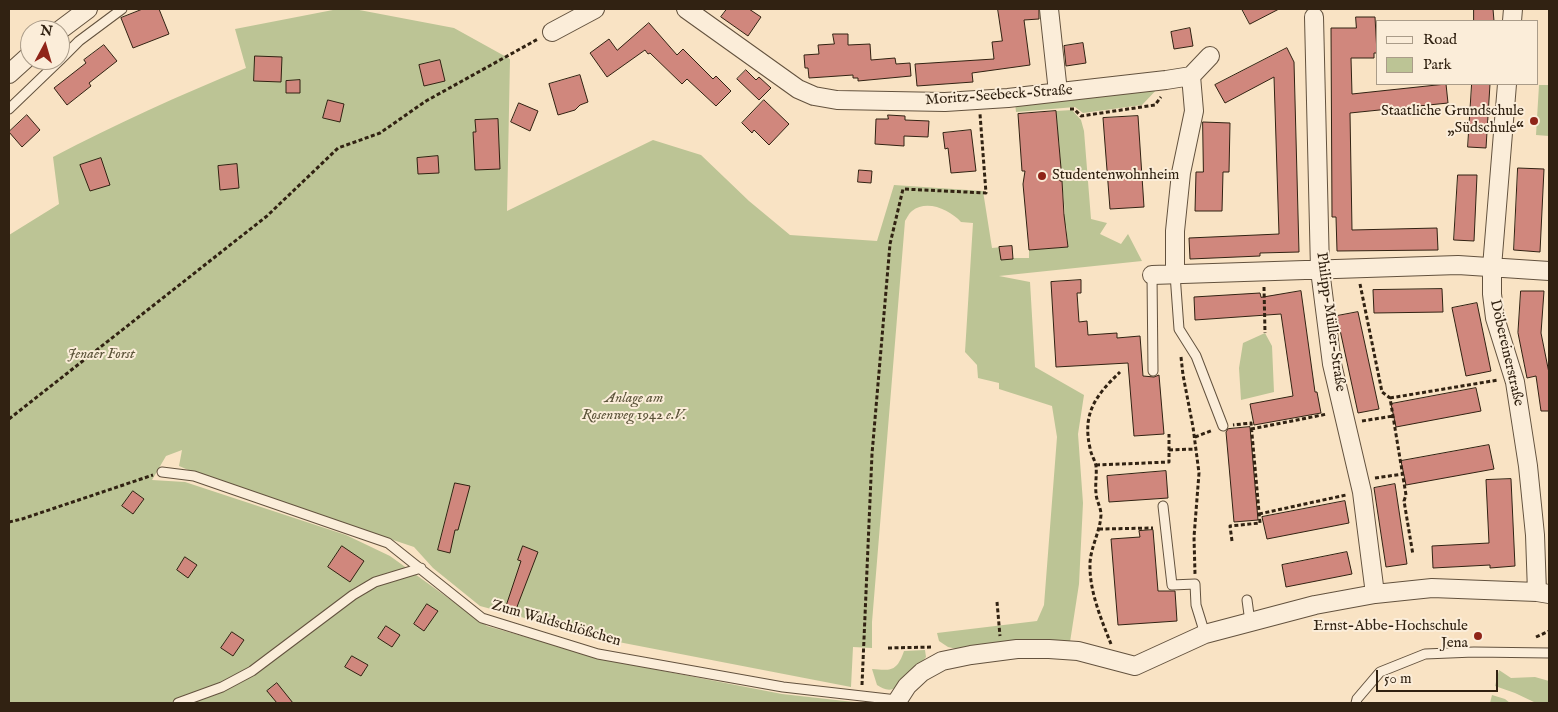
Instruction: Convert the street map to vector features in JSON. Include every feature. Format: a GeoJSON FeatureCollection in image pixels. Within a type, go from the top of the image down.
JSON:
{"type":"FeatureCollection","features":[{"type":"Feature","properties":{"kind":"street"},"geometry":{"type":"LineString","coordinates":[[70,22],[88,9]]}},
{"type":"Feature","properties":{"kind":"street"},"geometry":{"type":"LineString","coordinates":[[552,32],[595,9]]}},
{"type":"Feature","properties":{"kind":"street","name":"Moritz-Seebeck-Straße"},"geometry":{"type":"LineString","coordinates":[[686,9],[798,89],[814,96],[837,100],[945,102],[979,100],[1191,76]]}},
{"type":"Feature","properties":{"kind":"street"},"geometry":{"type":"LineString","coordinates":[[1049,9],[1058,92]]}},
{"type":"Feature","properties":{"kind":"street","name":"Philipp-Müller-Straße"},"geometry":{"type":"LineString","coordinates":[[1314,17],[1320,270],[1332,364],[1360,486],[1375,594]]}},
{"type":"Feature","properties":{"kind":"street"},"geometry":{"type":"LineString","coordinates":[[1175,274],[1175,231],[1182,172],[1194,111],[1191,76],[1210,56]]}},
{"type":"Feature","properties":{"kind":"street"},"geometry":{"type":"LineString","coordinates":[[9,74],[20,64]]}},
{"type":"Feature","properties":{"kind":"street","name":"Döbereinerstraße"},"geometry":{"type":"LineString","coordinates":[[1507,85],[1492,268],[1492,294],[1495,318],[1514,378],[1528,466],[1543,593]]}},
{"type":"Feature","properties":{"kind":"street"},"geometry":{"type":"LineString","coordinates":[[1152,275],[1458,265],[1549,271]]}},
{"type":"Feature","properties":{"kind":"street"},"geometry":{"type":"LineString","coordinates":[[896,702],[907,686],[922,672],[942,661],[971,655],[1017,649],[1078,651],[1134,666],[1205,634],[1315,605],[1375,594],[1432,588],[1543,593]]}},
{"type":"Feature","properties":{"kind":"lane"},"geometry":{"type":"LineString","coordinates":[[70,50],[121,9]]}},
{"type":"Feature","properties":{"kind":"lane"},"geometry":{"type":"LineString","coordinates":[[9,109],[50,70]]}},
{"type":"Feature","properties":{"kind":"lane"},"geometry":{"type":"LineString","coordinates":[[1175,274],[1179,329],[1196,356],[1224,426]]}},
{"type":"Feature","properties":{"kind":"lane"},"geometry":{"type":"LineString","coordinates":[[1152,275],[1153,372]]}},
{"type":"Feature","properties":{"kind":"lane","name":"Zum Waldschlößchen"},"geometry":{"type":"LineString","coordinates":[[162,472],[194,476],[388,543],[482,618],[598,654],[783,687],[896,702]]}},
{"type":"Feature","properties":{"kind":"lane"},"geometry":{"type":"LineString","coordinates":[[1163,506],[1172,585],[1196,584],[1196,605],[1205,634]]}},
{"type":"Feature","properties":{"kind":"lane"},"geometry":{"type":"LineString","coordinates":[[178,703],[222,687],[252,671],[354,595],[375,582],[421,568]]}},
{"type":"Feature","properties":{"kind":"lane"},"geometry":{"type":"LineString","coordinates":[[1247,600],[1250,622]]}},
{"type":"Feature","properties":{"kind":"lane"},"geometry":{"type":"LineString","coordinates":[[1356,703],[1357,699],[1380,672],[1425,654],[1474,652],[1549,653]]}},
{"type":"Feature","properties":{"kind":"path"},"geometry":{"type":"LineString","coordinates":[[9,419],[267,216],[338,148],[380,133],[426,101],[552,32]]}},
{"type":"Feature","properties":{"kind":"path"},"geometry":{"type":"LineString","coordinates":[[1066,109],[1074,109],[1081,116],[1155,105],[1167,91],[1166,80]]}},
{"type":"Feature","properties":{"kind":"path"},"geometry":{"type":"LineString","coordinates":[[862,696],[872,454],[890,244],[903,189],[986,194],[979,100]]}},
{"type":"Feature","properties":{"kind":"path"},"geometry":{"type":"LineString","coordinates":[[1357,268],[1382,392],[1390,398],[1406,495],[1404,501],[1412,555]]}},
{"type":"Feature","properties":{"kind":"path"},"geometry":{"type":"LineString","coordinates":[[1263,272],[1265,333]]}},
{"type":"Feature","properties":{"kind":"path"},"geometry":{"type":"LineString","coordinates":[[1181,356],[1199,473],[1194,537],[1196,584]]}},
{"type":"Feature","properties":{"kind":"path"},"geometry":{"type":"LineString","coordinates":[[1117,660],[1104,627],[1093,590],[1090,563],[1099,530],[1101,513],[1096,493],[1096,465],[1090,448],[1088,429],[1091,409],[1098,394],[1120,372]]}},
{"type":"Feature","properties":{"kind":"path"},"geometry":{"type":"LineString","coordinates":[[1390,398],[1514,378]]}},
{"type":"Feature","properties":{"kind":"path"},"geometry":{"type":"LineString","coordinates":[[1251,429],[1345,418],[1393,416]]}},
{"type":"Feature","properties":{"kind":"path"},"geometry":{"type":"LineString","coordinates":[[1194,437],[1224,426],[1251,424],[1260,523],[1230,526],[1232,541]]}},
{"type":"Feature","properties":{"kind":"path"},"geometry":{"type":"LineString","coordinates":[[1096,465],[1170,462],[1169,434]]}},
{"type":"Feature","properties":{"kind":"path"},"geometry":{"type":"LineString","coordinates":[[1169,450],[1196,449]]}},
{"type":"Feature","properties":{"kind":"path"},"geometry":{"type":"LineString","coordinates":[[9,522],[162,472]]}},
{"type":"Feature","properties":{"kind":"path"},"geometry":{"type":"LineString","coordinates":[[1259,514],[1403,474]]}},
{"type":"Feature","properties":{"kind":"path"},"geometry":{"type":"LineString","coordinates":[[1099,530],[1166,528]]}},
{"type":"Feature","properties":{"kind":"path"},"geometry":{"type":"LineString","coordinates":[[997,602],[999,625]]}},
{"type":"Feature","properties":{"kind":"path"},"geometry":{"type":"LineString","coordinates":[[1536,637],[1549,631]]}},
{"type":"Feature","properties":{"kind":"path"},"geometry":{"type":"LineString","coordinates":[[888,648],[934,647]]}},
{"type":"Feature","properties":{"kind":"green space","name":"Anlage am Rosenweg 1942 e.V."},"geometry":{"type":"Polygon","coordinates":[[[338,9],[354,9],[454,28],[510,59],[507,211],[653,140],[701,155],[749,201],[790,235],[877,241],[894,185],[983,191],[992,248],[1012,246],[1013,258],[1029,258],[1029,250],[1068,247],[1066,225],[1060,226],[1059,215],[1065,214],[1062,181],[1057,181],[1056,169],[1061,168],[1059,140],[1055,140],[1058,131],[1056,111],[1072,110],[1081,120],[1084,131],[1091,219],[1107,223],[1100,234],[1121,244],[1128,234],[1142,261],[999,276],[1030,282],[1035,367],[1084,395],[1078,434],[1083,503],[1079,584],[1070,642],[1027,641],[957,649],[948,647],[939,641],[937,633],[1037,621],[1044,605],[1057,437],[1052,406],[999,389],[999,383],[978,378],[977,365],[965,352],[973,223],[961,222],[945,210],[924,206],[912,211],[905,221],[872,622],[872,648],[853,647],[851,687],[603,639],[480,606],[433,568],[414,547],[200,475],[179,466],[182,450],[166,456],[152,480],[185,482],[346,535],[390,556],[487,626],[607,660],[782,694],[863,703],[9,703],[9,235],[59,204],[53,157],[148,110],[246,68],[235,29],[338,9]]]}},
{"type":"Feature","properties":{"kind":"green space"},"geometry":{"type":"Polygon","coordinates":[[[1161,85],[1142,105],[1083,113],[1075,107],[1016,112],[1015,102],[1161,85]]]}},
{"type":"Feature","properties":{"kind":"green space"},"geometry":{"type":"Polygon","coordinates":[[[1539,85],[1549,85],[1549,136],[1536,135],[1539,85]]]}},
{"type":"Feature","properties":{"kind":"green space"},"geometry":{"type":"Polygon","coordinates":[[[1265,333],[1272,346],[1274,392],[1241,400],[1239,368],[1243,343],[1265,333]]]}},
{"type":"Feature","properties":{"kind":"green space"},"geometry":{"type":"Polygon","coordinates":[[[925,650],[926,657],[902,684],[891,690],[877,685],[872,669],[884,670],[893,668],[899,663],[904,651],[925,650]]]}},
{"type":"Feature","properties":{"kind":"green space"},"geometry":{"type":"Polygon","coordinates":[[[1499,670],[1511,678],[1535,677],[1549,681],[1549,703],[1536,703],[1495,686],[1499,670]]]}},
{"type":"Feature","properties":{"kind":"green space"},"geometry":{"type":"Polygon","coordinates":[[[1492,695],[1505,699],[1510,703],[1490,703],[1492,695]]]}},
{"type":"Feature","properties":{"kind":"building"},"geometry":{"type":"Polygon","coordinates":[[[143,9],[159,9],[169,34],[133,48],[121,18],[143,9]]]}},
{"type":"Feature","properties":{"kind":"building"},"geometry":{"type":"Polygon","coordinates":[[[727,9],[749,9],[761,17],[748,36],[721,17],[727,9]]]}},
{"type":"Feature","properties":{"kind":"building"},"geometry":{"type":"Polygon","coordinates":[[[998,9],[1039,9],[1039,19],[1024,20],[1030,65],[972,73],[973,82],[917,86],[915,64],[994,59],[992,42],[1002,41],[998,9]]]}},
{"type":"Feature","properties":{"kind":"building"},"geometry":{"type":"Polygon","coordinates":[[[1242,9],[1279,9],[1250,24],[1242,9]]]}},
{"type":"Feature","properties":{"kind":"building"},"geometry":{"type":"Polygon","coordinates":[[[1474,9],[1493,9],[1494,20],[1474,20],[1474,9]]]}},
{"type":"Feature","properties":{"kind":"building"},"geometry":{"type":"Polygon","coordinates":[[[1356,17],[1375,17],[1376,53],[1374,53],[1374,58],[1351,58],[1352,94],[1446,85],[1448,103],[1350,113],[1352,230],[1437,228],[1438,250],[1337,251],[1336,217],[1332,217],[1331,28],[1356,28],[1356,17]]]}},
{"type":"Feature","properties":{"kind":"building"},"geometry":{"type":"Polygon","coordinates":[[[649,23],[677,55],[683,49],[713,79],[716,76],[731,91],[716,106],[687,79],[682,84],[645,50],[607,77],[590,53],[609,39],[617,50],[649,23]]]}},
{"type":"Feature","properties":{"kind":"building"},"geometry":{"type":"Polygon","coordinates":[[[1190,28],[1193,46],[1174,49],[1171,32],[1190,28]]]}},
{"type":"Feature","properties":{"kind":"building"},"geometry":{"type":"Polygon","coordinates":[[[833,34],[848,34],[848,45],[870,44],[871,60],[895,58],[896,64],[910,63],[911,76],[858,81],[858,78],[853,78],[853,75],[809,78],[808,68],[805,68],[804,55],[819,54],[818,45],[834,44],[833,34]]]}},
{"type":"Feature","properties":{"kind":"building"},"geometry":{"type":"Polygon","coordinates":[[[1083,43],[1086,63],[1066,66],[1064,46],[1083,43]]]}},
{"type":"Feature","properties":{"kind":"building"},"geometry":{"type":"Polygon","coordinates":[[[104,45],[117,61],[89,83],[91,86],[67,105],[54,88],[86,63],[84,60],[104,45]]]}},
{"type":"Feature","properties":{"kind":"building"},"geometry":{"type":"Polygon","coordinates":[[[1287,48],[1294,62],[1299,252],[1260,253],[1260,256],[1190,259],[1189,238],[1279,234],[1274,77],[1225,103],[1215,85],[1287,48]]]}},
{"type":"Feature","properties":{"kind":"building"},"geometry":{"type":"Polygon","coordinates":[[[255,56],[282,57],[281,82],[254,81],[255,56]]]}},
{"type":"Feature","properties":{"kind":"building"},"geometry":{"type":"Polygon","coordinates":[[[440,60],[445,81],[424,86],[419,65],[440,60]]]}},
{"type":"Feature","properties":{"kind":"building"},"geometry":{"type":"Polygon","coordinates":[[[746,70],[756,80],[759,77],[771,88],[759,100],[737,79],[746,70]]]}},
{"type":"Feature","properties":{"kind":"building"},"geometry":{"type":"Polygon","coordinates":[[[580,75],[588,102],[580,105],[575,110],[558,115],[549,84],[580,75]]]}},
{"type":"Feature","properties":{"kind":"building"},"geometry":{"type":"Polygon","coordinates":[[[300,80],[300,93],[286,93],[286,81],[300,80]]]}},
{"type":"Feature","properties":{"kind":"building"},"geometry":{"type":"Polygon","coordinates":[[[1472,85],[1490,85],[1486,148],[1468,147],[1472,85]]]}},
{"type":"Feature","properties":{"kind":"building"},"geometry":{"type":"Polygon","coordinates":[[[328,100],[344,104],[340,122],[323,118],[328,100]]]}},
{"type":"Feature","properties":{"kind":"building"},"geometry":{"type":"Polygon","coordinates":[[[764,100],[789,124],[769,145],[754,130],[752,133],[742,123],[764,100]]]}},
{"type":"Feature","properties":{"kind":"building"},"geometry":{"type":"Polygon","coordinates":[[[519,103],[538,111],[530,131],[511,122],[519,103]]]}},
{"type":"Feature","properties":{"kind":"building","name":"Studentenwohnheim"},"geometry":{"type":"Polygon","coordinates":[[[1056,111],[1061,168],[1060,181],[1062,181],[1068,247],[1029,250],[1023,184],[1025,171],[1022,171],[1018,114],[1056,111]]]}},
{"type":"Feature","properties":{"kind":"building"},"geometry":{"type":"Polygon","coordinates":[[[27,115],[40,130],[22,147],[9,132],[27,115]]]}},
{"type":"Feature","properties":{"kind":"building"},"geometry":{"type":"Polygon","coordinates":[[[888,115],[905,116],[905,120],[929,121],[928,137],[904,136],[904,146],[875,144],[876,119],[888,119],[888,115]]]}},
{"type":"Feature","properties":{"kind":"building","name":"Studentenwohnheim"},"geometry":{"type":"Polygon","coordinates":[[[1138,116],[1144,207],[1110,209],[1103,118],[1138,116]]]}},
{"type":"Feature","properties":{"kind":"building"},"geometry":{"type":"Polygon","coordinates":[[[498,119],[500,169],[475,170],[473,132],[476,132],[475,120],[498,119]]]}},
{"type":"Feature","properties":{"kind":"building"},"geometry":{"type":"Polygon","coordinates":[[[1203,122],[1230,123],[1229,172],[1223,172],[1222,211],[1195,211],[1196,172],[1203,172],[1203,122]]]}},
{"type":"Feature","properties":{"kind":"building"},"geometry":{"type":"Polygon","coordinates":[[[971,130],[976,171],[951,173],[948,148],[945,149],[943,133],[971,130]]]}},
{"type":"Feature","properties":{"kind":"building"},"geometry":{"type":"Polygon","coordinates":[[[438,156],[439,173],[418,174],[417,158],[438,156]]]}},
{"type":"Feature","properties":{"kind":"building"},"geometry":{"type":"Polygon","coordinates":[[[101,158],[110,185],[90,191],[80,165],[101,158]]]}},
{"type":"Feature","properties":{"kind":"building"},"geometry":{"type":"Polygon","coordinates":[[[237,164],[239,188],[220,190],[218,166],[237,164]]]}},
{"type":"Feature","properties":{"kind":"building"},"geometry":{"type":"Polygon","coordinates":[[[1518,168],[1544,169],[1540,252],[1514,250],[1518,168]]]}},
{"type":"Feature","properties":{"kind":"building"},"geometry":{"type":"Polygon","coordinates":[[[859,170],[872,171],[871,183],[858,182],[859,170]]]}},
{"type":"Feature","properties":{"kind":"building"},"geometry":{"type":"Polygon","coordinates":[[[1458,175],[1477,175],[1474,241],[1454,240],[1458,175]]]}},
{"type":"Feature","properties":{"kind":"building"},"geometry":{"type":"Polygon","coordinates":[[[1012,246],[1013,259],[1001,260],[999,247],[1012,246]]]}},
{"type":"Feature","properties":{"kind":"building"},"geometry":{"type":"Polygon","coordinates":[[[1081,280],[1081,293],[1077,293],[1079,322],[1087,321],[1088,335],[1117,333],[1117,338],[1140,336],[1143,376],[1154,377],[1159,375],[1164,434],[1134,436],[1128,363],[1056,367],[1051,282],[1081,280]]]}},
{"type":"Feature","properties":{"kind":"building"},"geometry":{"type":"Polygon","coordinates":[[[1442,289],[1443,312],[1374,313],[1373,290],[1442,289]]]}},
{"type":"Feature","properties":{"kind":"building"},"geometry":{"type":"Polygon","coordinates":[[[1301,291],[1315,392],[1317,392],[1321,413],[1254,425],[1250,404],[1293,396],[1281,314],[1195,320],[1194,297],[1260,293],[1261,297],[1301,291]]]}},
{"type":"Feature","properties":{"kind":"building"},"geometry":{"type":"Polygon","coordinates":[[[1521,291],[1544,291],[1541,333],[1549,373],[1549,411],[1541,411],[1536,376],[1527,378],[1518,333],[1521,291]]]}},
{"type":"Feature","properties":{"kind":"building"},"geometry":{"type":"Polygon","coordinates":[[[1477,303],[1491,371],[1466,376],[1452,308],[1477,303]]]}},
{"type":"Feature","properties":{"kind":"building"},"geometry":{"type":"Polygon","coordinates":[[[1358,312],[1379,409],[1358,413],[1337,316],[1358,312]]]}},
{"type":"Feature","properties":{"kind":"building"},"geometry":{"type":"Polygon","coordinates":[[[1476,388],[1481,411],[1396,427],[1391,404],[1476,388]]]}},
{"type":"Feature","properties":{"kind":"building"},"geometry":{"type":"Polygon","coordinates":[[[1250,427],[1258,520],[1234,522],[1226,432],[1228,429],[1250,427]]]}},
{"type":"Feature","properties":{"kind":"building"},"geometry":{"type":"Polygon","coordinates":[[[1489,445],[1494,469],[1406,485],[1401,461],[1489,445]]]}},
{"type":"Feature","properties":{"kind":"building"},"geometry":{"type":"Polygon","coordinates":[[[1166,471],[1168,498],[1109,502],[1107,476],[1166,471]]]}},
{"type":"Feature","properties":{"kind":"building"},"geometry":{"type":"Polygon","coordinates":[[[1511,479],[1515,566],[1490,568],[1490,565],[1433,568],[1432,546],[1489,543],[1486,480],[1511,479]]]}},
{"type":"Feature","properties":{"kind":"building"},"geometry":{"type":"Polygon","coordinates":[[[455,483],[470,486],[458,530],[455,530],[450,553],[438,550],[455,483]]]}},
{"type":"Feature","properties":{"kind":"building"},"geometry":{"type":"Polygon","coordinates":[[[1395,484],[1407,564],[1386,567],[1374,488],[1395,484]]]}},
{"type":"Feature","properties":{"kind":"building"},"geometry":{"type":"Polygon","coordinates":[[[133,491],[144,499],[133,514],[122,506],[133,491]]]}},
{"type":"Feature","properties":{"kind":"building"},"geometry":{"type":"Polygon","coordinates":[[[1345,501],[1349,523],[1267,539],[1262,517],[1345,501]]]}},
{"type":"Feature","properties":{"kind":"building"},"geometry":{"type":"Polygon","coordinates":[[[1153,530],[1158,591],[1175,591],[1177,621],[1118,625],[1111,539],[1140,537],[1139,531],[1153,530]]]}},
{"type":"Feature","properties":{"kind":"building"},"geometry":{"type":"Polygon","coordinates":[[[342,546],[364,561],[350,582],[328,567],[342,546]]]}},
{"type":"Feature","properties":{"kind":"building"},"geometry":{"type":"Polygon","coordinates":[[[523,546],[538,552],[515,612],[505,609],[521,561],[518,560],[523,546]]]}},
{"type":"Feature","properties":{"kind":"building"},"geometry":{"type":"Polygon","coordinates":[[[1347,552],[1352,574],[1286,587],[1282,565],[1347,552]]]}},
{"type":"Feature","properties":{"kind":"building"},"geometry":{"type":"Polygon","coordinates":[[[185,557],[197,565],[188,578],[177,570],[185,557]]]}},
{"type":"Feature","properties":{"kind":"building"},"geometry":{"type":"Polygon","coordinates":[[[427,604],[438,611],[424,631],[414,624],[427,604]]]}},
{"type":"Feature","properties":{"kind":"building"},"geometry":{"type":"Polygon","coordinates":[[[386,626],[400,635],[392,647],[378,638],[386,626]]]}},
{"type":"Feature","properties":{"kind":"building"},"geometry":{"type":"Polygon","coordinates":[[[232,632],[244,640],[233,656],[221,648],[232,632]]]}},
{"type":"Feature","properties":{"kind":"building"},"geometry":{"type":"Polygon","coordinates":[[[352,656],[368,665],[361,676],[345,667],[352,656]]]}},
{"type":"Feature","properties":{"kind":"building"},"geometry":{"type":"Polygon","coordinates":[[[277,683],[293,703],[277,703],[267,691],[277,683]]]}},
{"type":"Feature","properties":{"kind":"place","name":"Staatliche Grundschule „Südschule“"},"geometry":{"type":"Point","coordinates":[1534,121]}},
{"type":"Feature","properties":{"kind":"place","name":"Studentenwohnheim"},"geometry":{"type":"Point","coordinates":[1042,176]}},
{"type":"Feature","properties":{"kind":"place","name":"Ernst-Abbe-Hochschule Jena"},"geometry":{"type":"Point","coordinates":[1478,636]}},
{"type":"Feature","properties":{"kind":"park label","name":"Jenaer Forst"},"geometry":{"type":"Point","coordinates":[101,355]}}]}
